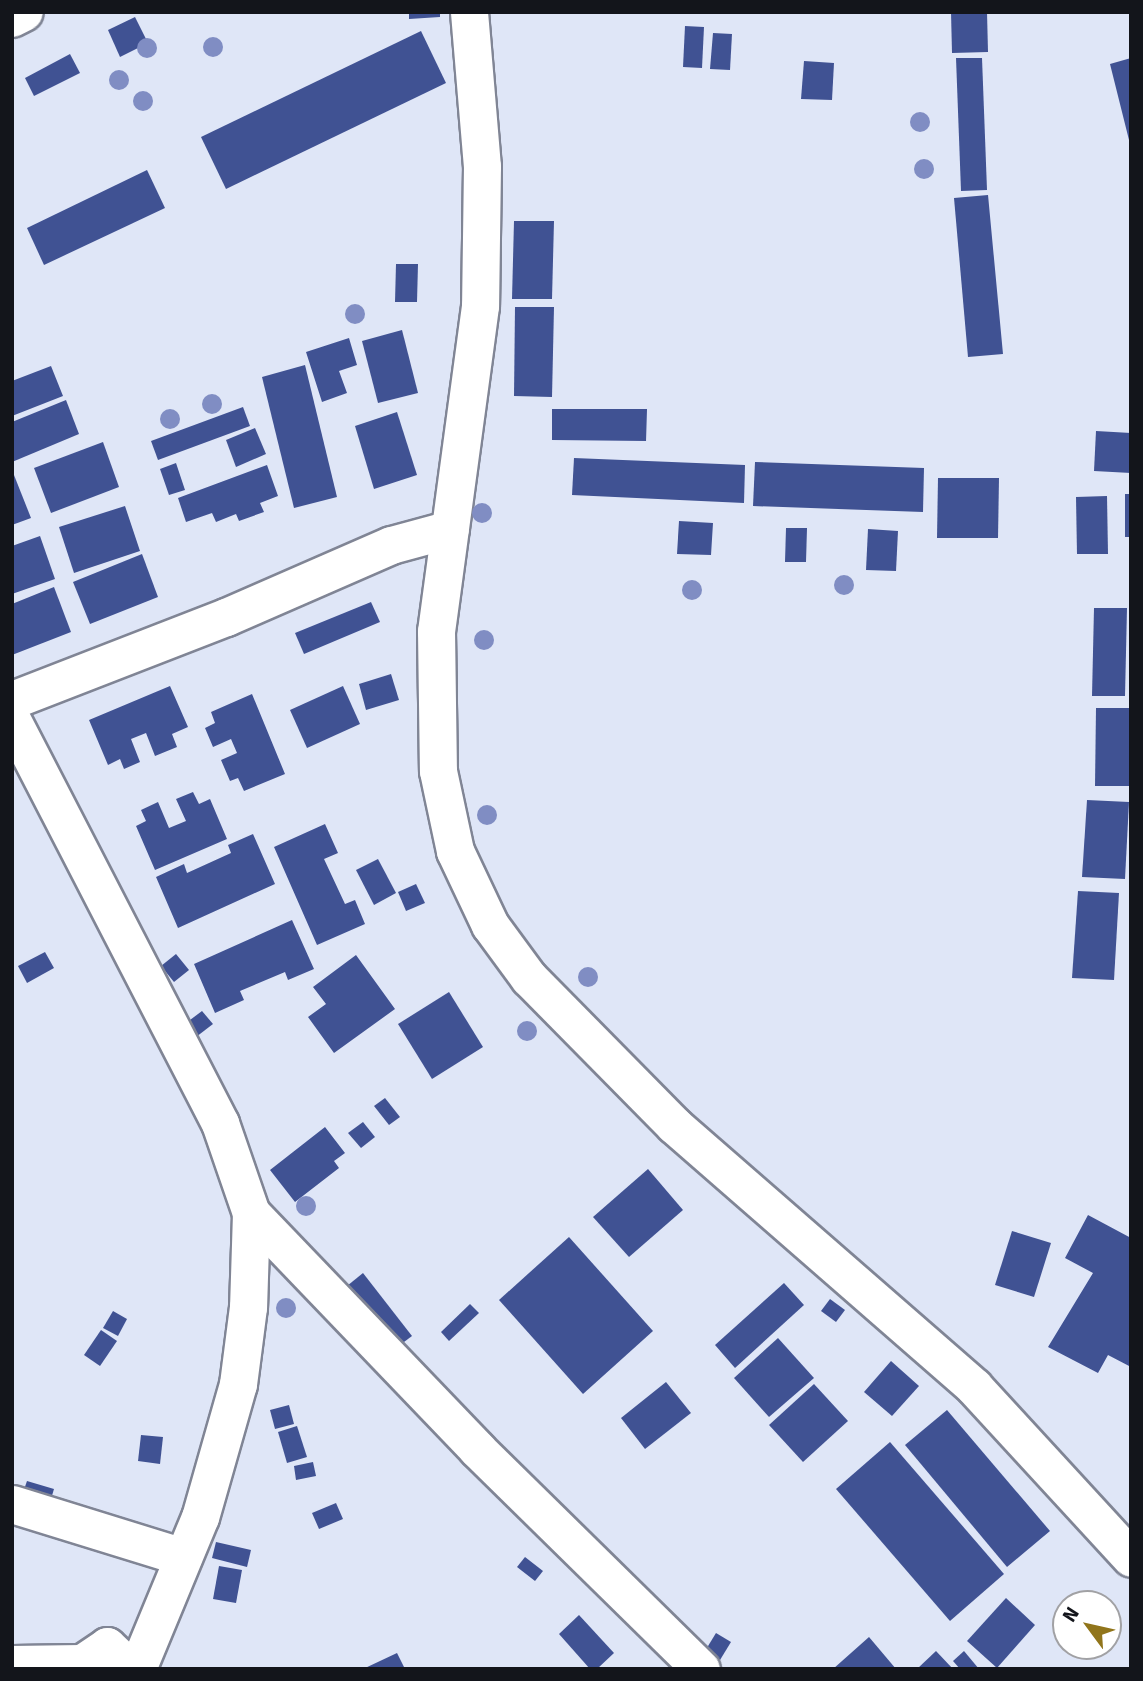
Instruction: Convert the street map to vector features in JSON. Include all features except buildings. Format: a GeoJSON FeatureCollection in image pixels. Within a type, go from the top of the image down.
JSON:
{"type":"FeatureCollection","features":[{"type":"Feature","properties":{"kind":"main road"},"geometry":{"type":"LineString","coordinates":[[12,18],[24,12]]}},
{"type":"Feature","properties":{"kind":"street"},"geometry":{"type":"LineString","coordinates":[[469,12],[482,166],[480,306],[436,631],[438,771],[455,851],[490,925],[529,978],[674,1125],[974,1387],[1131,1558]]}},
{"type":"Feature","properties":{"kind":"street"},"geometry":{"type":"LineString","coordinates":[[12,700],[226,617],[391,545],[450,529]]}},
{"type":"Feature","properties":{"kind":"street"},"geometry":{"type":"LineString","coordinates":[[12,720],[220,1123],[251,1213],[248,1307],[237,1384],[200,1517],[137,1669]]}},
{"type":"Feature","properties":{"kind":"street"},"geometry":{"type":"LineString","coordinates":[[251,1213],[477,1449],[701,1669]]}},
{"type":"Feature","properties":{"kind":"street"},"geometry":{"type":"LineString","coordinates":[[12,1504],[183,1557]]}},
{"type":"Feature","properties":{"kind":"street"},"geometry":{"type":"LineString","coordinates":[[12,1664],[82,1663],[107,1646],[131,1669]]}}]}
